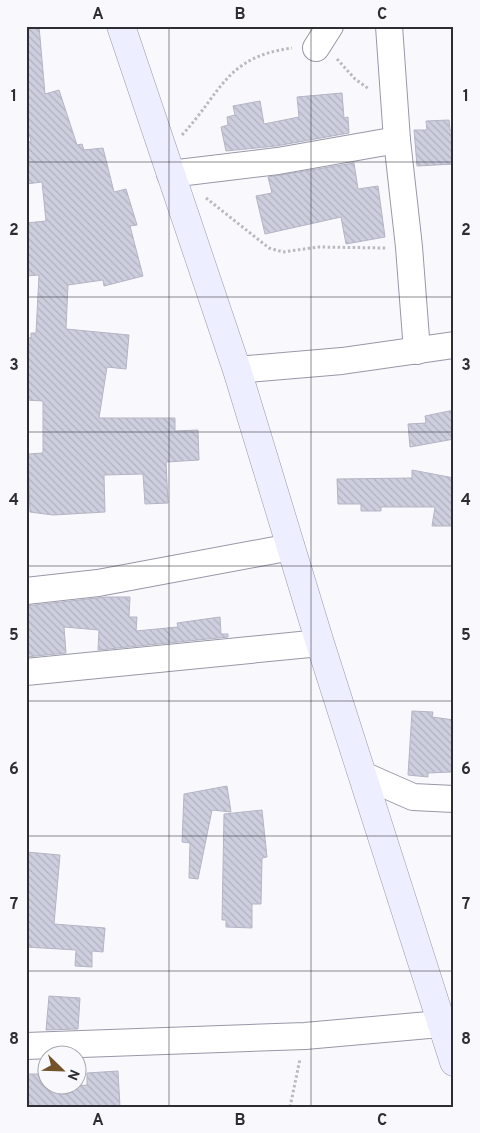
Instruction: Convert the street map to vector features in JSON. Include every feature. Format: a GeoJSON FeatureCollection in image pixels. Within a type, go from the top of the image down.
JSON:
{"type":"FeatureCollection","features":[{"type":"Feature","properties":{"kind":"street"},"geometry":{"type":"LineString","coordinates":[[121,26],[173,165],[238,370],[320,644],[364,775],[440,1024],[454,1062]]}},
{"type":"Feature","properties":{"kind":"street"},"geometry":{"type":"LineString","coordinates":[[316,48],[330,26]]}},
{"type":"Feature","properties":{"kind":"street"},"geometry":{"type":"LineString","coordinates":[[389,26],[394,106],[409,247],[417,352]]}},
{"type":"Feature","properties":{"kind":"street"},"geometry":{"type":"LineString","coordinates":[[173,165],[278,161],[397,140]]}},
{"type":"Feature","properties":{"kind":"street"},"geometry":{"type":"LineString","coordinates":[[238,370],[342,361],[417,352],[454,345]]}},
{"type":"Feature","properties":{"kind":"street"},"geometry":{"type":"LineString","coordinates":[[26,591],[98,583],[291,548]]}},
{"type":"Feature","properties":{"kind":"street"},"geometry":{"type":"LineString","coordinates":[[26,672],[320,644]]}},
{"type":"Feature","properties":{"kind":"street"},"geometry":{"type":"LineString","coordinates":[[364,775],[413,797],[454,799]]}},
{"type":"Feature","properties":{"kind":"street"},"geometry":{"type":"LineString","coordinates":[[26,1046],[305,1036],[440,1024]]}},
{"type":"Feature","properties":{"kind":"path"},"geometry":{"type":"LineString","coordinates":[[394,106],[354,79],[333,54],[316,48],[272,50],[240,65],[218,89],[193,123],[173,165],[204,197],[268,248],[283,252],[318,248],[409,247]]}},
{"type":"Feature","properties":{"kind":"path"},"geometry":{"type":"LineString","coordinates":[[290,1107],[305,1036]]}},
{"type":"Feature","properties":{"kind":"building"},"geometry":{"type":"Polygon","coordinates":[[[26,26],[39,26],[45,94],[59,90],[77,145],[82,144],[84,150],[103,148],[114,192],[126,189],[137,225],[130,226],[143,276],[104,286],[103,280],[68,285],[66,329],[129,335],[126,369],[107,367],[99,418],[175,418],[175,431],[198,430],[199,460],[166,462],[168,503],[145,504],[143,474],[104,475],[105,512],[53,515],[30,512],[28,454],[43,453],[43,401],[26,400],[26,337],[31,338],[31,333],[36,333],[39,275],[26,276],[26,223],[46,221],[42,182],[26,184],[26,143],[31,141],[26,123],[26,26]]]}},
{"type":"Feature","properties":{"kind":"building"},"geometry":{"type":"Polygon","coordinates":[[[342,93],[344,118],[348,117],[349,133],[276,146],[226,151],[221,127],[228,125],[227,117],[235,115],[233,106],[260,101],[264,124],[299,117],[297,97],[342,93]]]}},
{"type":"Feature","properties":{"kind":"building"},"geometry":{"type":"Polygon","coordinates":[[[449,120],[450,130],[454,129],[454,164],[417,166],[414,130],[427,130],[426,121],[449,120]]]}},
{"type":"Feature","properties":{"kind":"building"},"geometry":{"type":"Polygon","coordinates":[[[354,163],[358,189],[378,186],[385,237],[346,244],[341,217],[265,234],[256,196],[272,193],[268,177],[354,163]]]}},
{"type":"Feature","properties":{"kind":"building"},"geometry":{"type":"Polygon","coordinates":[[[454,410],[454,439],[410,447],[408,424],[426,423],[425,416],[454,410]]]}},
{"type":"Feature","properties":{"kind":"building"},"geometry":{"type":"Polygon","coordinates":[[[412,470],[454,478],[454,526],[432,526],[435,507],[381,507],[381,511],[361,511],[361,504],[338,504],[337,479],[412,478],[412,470]]]}},
{"type":"Feature","properties":{"kind":"building"},"geometry":{"type":"Polygon","coordinates":[[[106,597],[130,597],[129,617],[137,617],[136,631],[178,627],[177,623],[220,617],[221,634],[228,634],[228,637],[98,650],[99,630],[64,627],[66,653],[26,657],[26,606],[106,597]]]}},
{"type":"Feature","properties":{"kind":"building"},"geometry":{"type":"Polygon","coordinates":[[[412,711],[433,712],[432,717],[454,720],[451,772],[428,773],[428,777],[408,775],[412,711]]]}},
{"type":"Feature","properties":{"kind":"building"},"geometry":{"type":"Polygon","coordinates":[[[227,786],[231,812],[212,810],[198,879],[189,878],[190,843],[182,842],[184,794],[227,786]]]}},
{"type":"Feature","properties":{"kind":"building"},"geometry":{"type":"Polygon","coordinates":[[[262,810],[267,857],[262,858],[261,904],[252,904],[252,928],[226,927],[226,920],[222,920],[224,814],[262,810]]]}},
{"type":"Feature","properties":{"kind":"building"},"geometry":{"type":"Polygon","coordinates":[[[26,852],[60,855],[54,924],[105,928],[103,952],[92,951],[92,967],[75,966],[76,950],[26,947],[26,852]]]}},
{"type":"Feature","properties":{"kind":"building"},"geometry":{"type":"Polygon","coordinates":[[[49,996],[80,998],[78,1029],[46,1030],[49,996]]]}},
{"type":"Feature","properties":{"kind":"building"},"geometry":{"type":"Polygon","coordinates":[[[118,1071],[120,1107],[26,1107],[26,1074],[38,1074],[38,1096],[88,1096],[88,1073],[118,1071]]]}}]}
